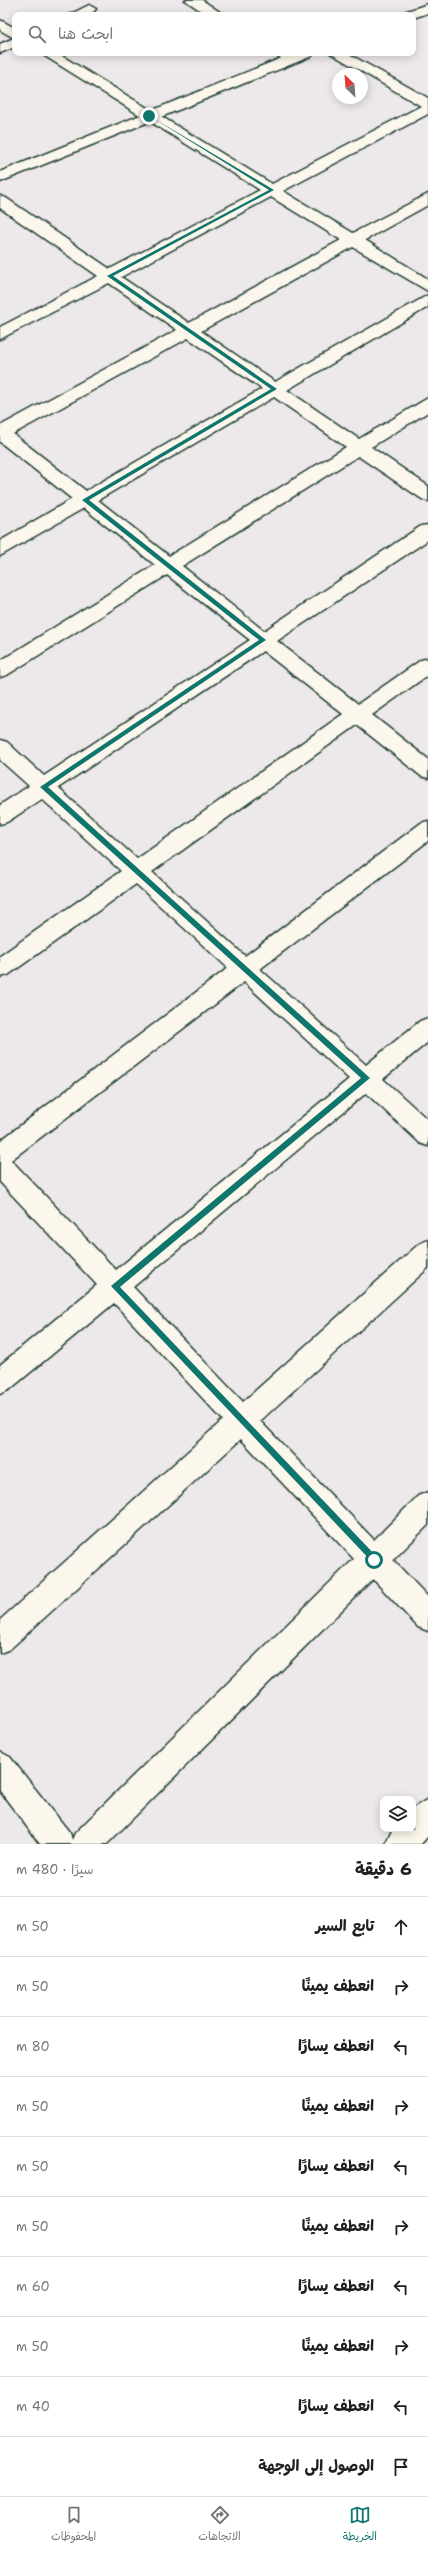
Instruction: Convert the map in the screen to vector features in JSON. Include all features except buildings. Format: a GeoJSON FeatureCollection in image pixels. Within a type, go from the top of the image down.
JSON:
{"type":"FeatureCollection","features":[{"type":"Feature","properties":{"kind":"street"},"geometry":{"type":"LineString","coordinates":[[192,0],[212,12]]}},
{"type":"Feature","properties":{"kind":"street"},"geometry":{"type":"LineString","coordinates":[[416,12],[428,8]]}},
{"type":"Feature","properties":{"kind":"street"},"geometry":{"type":"LineString","coordinates":[[82,12],[89,9]]}},
{"type":"Feature","properties":{"kind":"street"},"geometry":{"type":"LineString","coordinates":[[0,24],[12,32]]}},
{"type":"Feature","properties":{"kind":"street"},"geometry":{"type":"LineString","coordinates":[[0,49],[12,43]]}},
{"type":"Feature","properties":{"kind":"street"},"geometry":{"type":"LineString","coordinates":[[52,56],[428,286]]}},
{"type":"Feature","properties":{"kind":"street"},"geometry":{"type":"LineString","coordinates":[[0,177],[149,116],[285,56]]}},
{"type":"Feature","properties":{"kind":"street"},"geometry":{"type":"LineString","coordinates":[[343,56],[428,104]]}},
{"type":"Feature","properties":{"kind":"street"},"geometry":{"type":"LineString","coordinates":[[0,334],[428,108]]}},
{"type":"Feature","properties":{"kind":"street"},"geometry":{"type":"LineString","coordinates":[[428,199],[0,433],[428,770]]}},
{"type":"Feature","properties":{"kind":"street"},"geometry":{"type":"LineString","coordinates":[[0,201],[428,495]]}},
{"type":"Feature","properties":{"kind":"street"},"geometry":{"type":"LineString","coordinates":[[0,549],[428,300]]}},
{"type":"Feature","properties":{"kind":"street"},"geometry":{"type":"LineString","coordinates":[[0,670],[428,404]]}},
{"type":"Feature","properties":{"kind":"street"},"geometry":{"type":"LineString","coordinates":[[0,816],[428,531]]}},
{"type":"Feature","properties":{"kind":"street"},"geometry":{"type":"LineString","coordinates":[[0,968],[428,665]]}},
{"type":"Feature","properties":{"kind":"street"},"geometry":{"type":"LineString","coordinates":[[0,748],[428,1135]]}},
{"type":"Feature","properties":{"kind":"street"},"geometry":{"type":"LineString","coordinates":[[0,1155],[428,829]]}},
{"type":"Feature","properties":{"kind":"street"},"geometry":{"type":"LineString","coordinates":[[0,1381],[428,1028]]}},
{"type":"Feature","properties":{"kind":"street"},"geometry":{"type":"LineString","coordinates":[[0,1165],[428,1617]]}},
{"type":"Feature","properties":{"kind":"street"},"geometry":{"type":"LineString","coordinates":[[0,1639],[428,1252]]}},
{"type":"Feature","properties":{"kind":"street"},"geometry":{"type":"LineString","coordinates":[[86,1844],[428,1506]]}},
{"type":"Feature","properties":{"kind":"street"},"geometry":{"type":"LineString","coordinates":[[0,1767],[59,1844]]}},
{"type":"Feature","properties":{"kind":"street"},"geometry":{"type":"LineString","coordinates":[[400,1844],[428,1814]]}},
{"type":"Feature","properties":{"kind":"route"},"geometry":{"type":"LineString","coordinates":[[149,116],[272,190],[110,276],[274,389],[85,500],[264,640],[43,787],[366,1078],[114,1286],[374,1560]]}}]}
